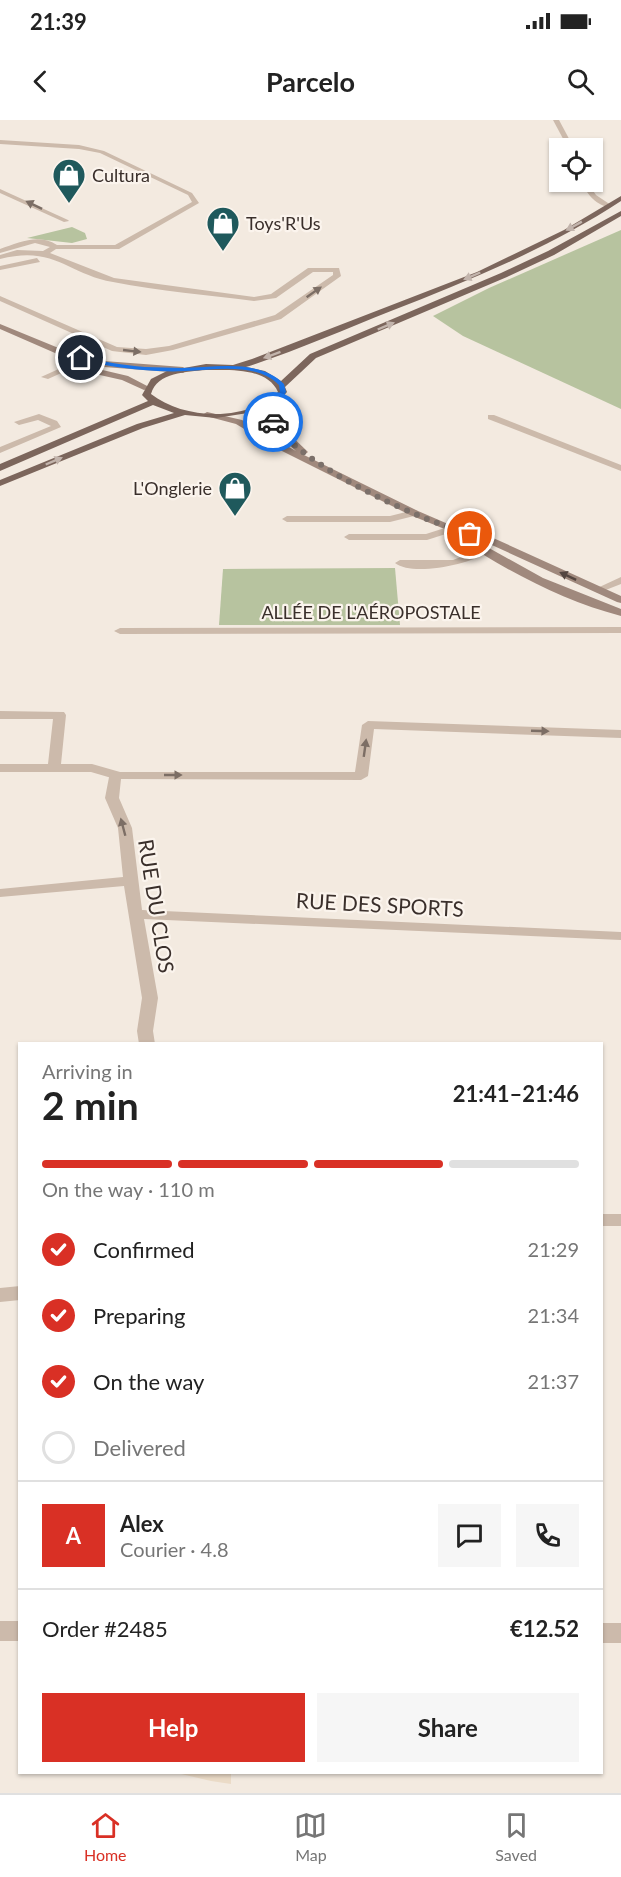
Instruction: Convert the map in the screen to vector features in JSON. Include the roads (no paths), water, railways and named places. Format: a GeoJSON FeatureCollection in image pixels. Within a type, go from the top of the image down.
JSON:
{"type":"FeatureCollection","features":[{"type":"Feature","properties":{"kind":"main road"},"geometry":{"type":"LineString","coordinates":[[236,368],[380,313],[526,252],[621,198]]}},
{"type":"Feature","properties":{"kind":"main road"},"geometry":{"type":"LineString","coordinates":[[282,385],[313,356],[504,275],[551,253],[621,213]]}},
{"type":"Feature","properties":{"kind":"main road"},"geometry":{"type":"LineString","coordinates":[[0,326],[58,351],[104,364],[183,370],[206,367],[236,368],[265,374],[282,385],[283,392],[279,399],[270,405],[252,411],[207,415]]}},
{"type":"Feature","properties":{"kind":"main road"},"geometry":{"type":"LineString","coordinates":[[58,351],[75,365],[126,378],[147,388]]}},
{"type":"Feature","properties":{"kind":"main road"},"geometry":{"type":"LineString","coordinates":[[183,370],[153,381],[147,388],[146,395],[152,402],[165,408],[239,423],[279,446],[414,513],[452,529],[488,539],[621,600]]}},
{"type":"Feature","properties":{"kind":"main road"},"geometry":{"type":"LineString","coordinates":[[0,468],[152,402]]}},
{"type":"Feature","properties":{"kind":"main road"},"geometry":{"type":"LineString","coordinates":[[270,405],[270,417],[276,427],[317,464]]}},
{"type":"Feature","properties":{"kind":"main road"},"geometry":{"type":"LineString","coordinates":[[0,483],[140,426],[184,413]]}},
{"type":"Feature","properties":{"kind":"main road"},"geometry":{"type":"LineString","coordinates":[[452,529],[507,566],[542,583],[621,614]]}},
{"type":"Feature","properties":{"kind":"street"},"geometry":{"type":"LineString","coordinates":[[556,120],[565,138]]}},
{"type":"Feature","properties":{"kind":"street"},"geometry":{"type":"LineString","coordinates":[[0,141],[79,147],[102,152],[190,194],[196,202],[116,247],[55,247],[44,242],[29,242],[16,244],[14,250],[0,257]]}},
{"type":"Feature","properties":{"kind":"street"},"geometry":{"type":"LineString","coordinates":[[0,191],[66,221]]}},
{"type":"Feature","properties":{"kind":"street"},"geometry":{"type":"LineString","coordinates":[[589,192],[597,201],[609,206]]}},
{"type":"Feature","properties":{"kind":"street"},"geometry":{"type":"LineString","coordinates":[[0,268],[48,254],[55,247]]}},
{"type":"Feature","properties":{"kind":"street"},"geometry":{"type":"LineString","coordinates":[[0,251],[14,250],[48,254],[112,280],[254,299],[273,296],[311,270],[336,270],[337,276],[278,317],[170,348],[146,352],[115,349],[0,298]]}},
{"type":"Feature","properties":{"kind":"street"},"geometry":{"type":"LineString","coordinates":[[45,377],[75,365]]}},
{"type":"Feature","properties":{"kind":"street"},"geometry":{"type":"LineString","coordinates":[[0,450],[56,428],[54,423],[39,417],[19,422]]}},
{"type":"Feature","properties":{"kind":"street"},"geometry":{"type":"LineString","coordinates":[[491,417],[621,468]]}},
{"type":"Feature","properties":{"kind":"street"},"geometry":{"type":"LineString","coordinates":[[287,519],[390,519],[414,513]]}},
{"type":"Feature","properties":{"kind":"street"},"geometry":{"type":"LineString","coordinates":[[349,537],[427,537],[452,529]]}},
{"type":"Feature","properties":{"kind":"street"},"geometry":{"type":"LineString","coordinates":[[400,563],[445,565],[468,561],[484,551]]}},
{"type":"Feature","properties":{"kind":"street"},"geometry":{"type":"LineString","coordinates":[[598,590],[621,580]]}},
{"type":"Feature","properties":{"kind":"street","name":"ALLÉE DE L'AÉROPOSTALE"},"geometry":{"type":"LineString","coordinates":[[120,631],[621,630]]}},
{"type":"Feature","properties":{"kind":"street"},"geometry":{"type":"LineString","coordinates":[[0,715],[60,715],[54,768]]}},
{"type":"Feature","properties":{"kind":"street"},"geometry":{"type":"LineString","coordinates":[[0,768],[92,768],[115,775],[361,776],[368,725],[621,734]]}},
{"type":"Feature","properties":{"kind":"street","name":"RUE DU CLOS"},"geometry":{"type":"LineString","coordinates":[[115,775],[112,798],[125,828],[130,881],[150,998],[145,1031],[147,1042]]}},
{"type":"Feature","properties":{"kind":"street"},"geometry":{"type":"LineString","coordinates":[[0,893],[130,881]]}},
{"type":"Feature","properties":{"kind":"street","name":"RUE DES SPORTS"},"geometry":{"type":"LineString","coordinates":[[137,914],[621,936]]}},
{"type":"Feature","properties":{"kind":"street"},"geometry":{"type":"LineString","coordinates":[[603,1221],[621,1220]]}},
{"type":"Feature","properties":{"kind":"street"},"geometry":{"type":"LineString","coordinates":[[0,1295],[18,1293]]}},
{"type":"Feature","properties":{"kind":"street"},"geometry":{"type":"LineString","coordinates":[[0,1631],[18,1632]]}},
{"type":"Feature","properties":{"kind":"street"},"geometry":{"type":"LineString","coordinates":[[603,1632],[621,1632]]}},
{"type":"Feature","properties":{"kind":"place","name":"Cultura"},"geometry":{"type":"Point","coordinates":[69,204]}},
{"type":"Feature","properties":{"kind":"place","name":"Toys'R'Us"},"geometry":{"type":"Point","coordinates":[223,252]}},
{"type":"Feature","properties":{"kind":"place","name":"L'Onglerie"},"geometry":{"type":"Point","coordinates":[235,517]}}]}
